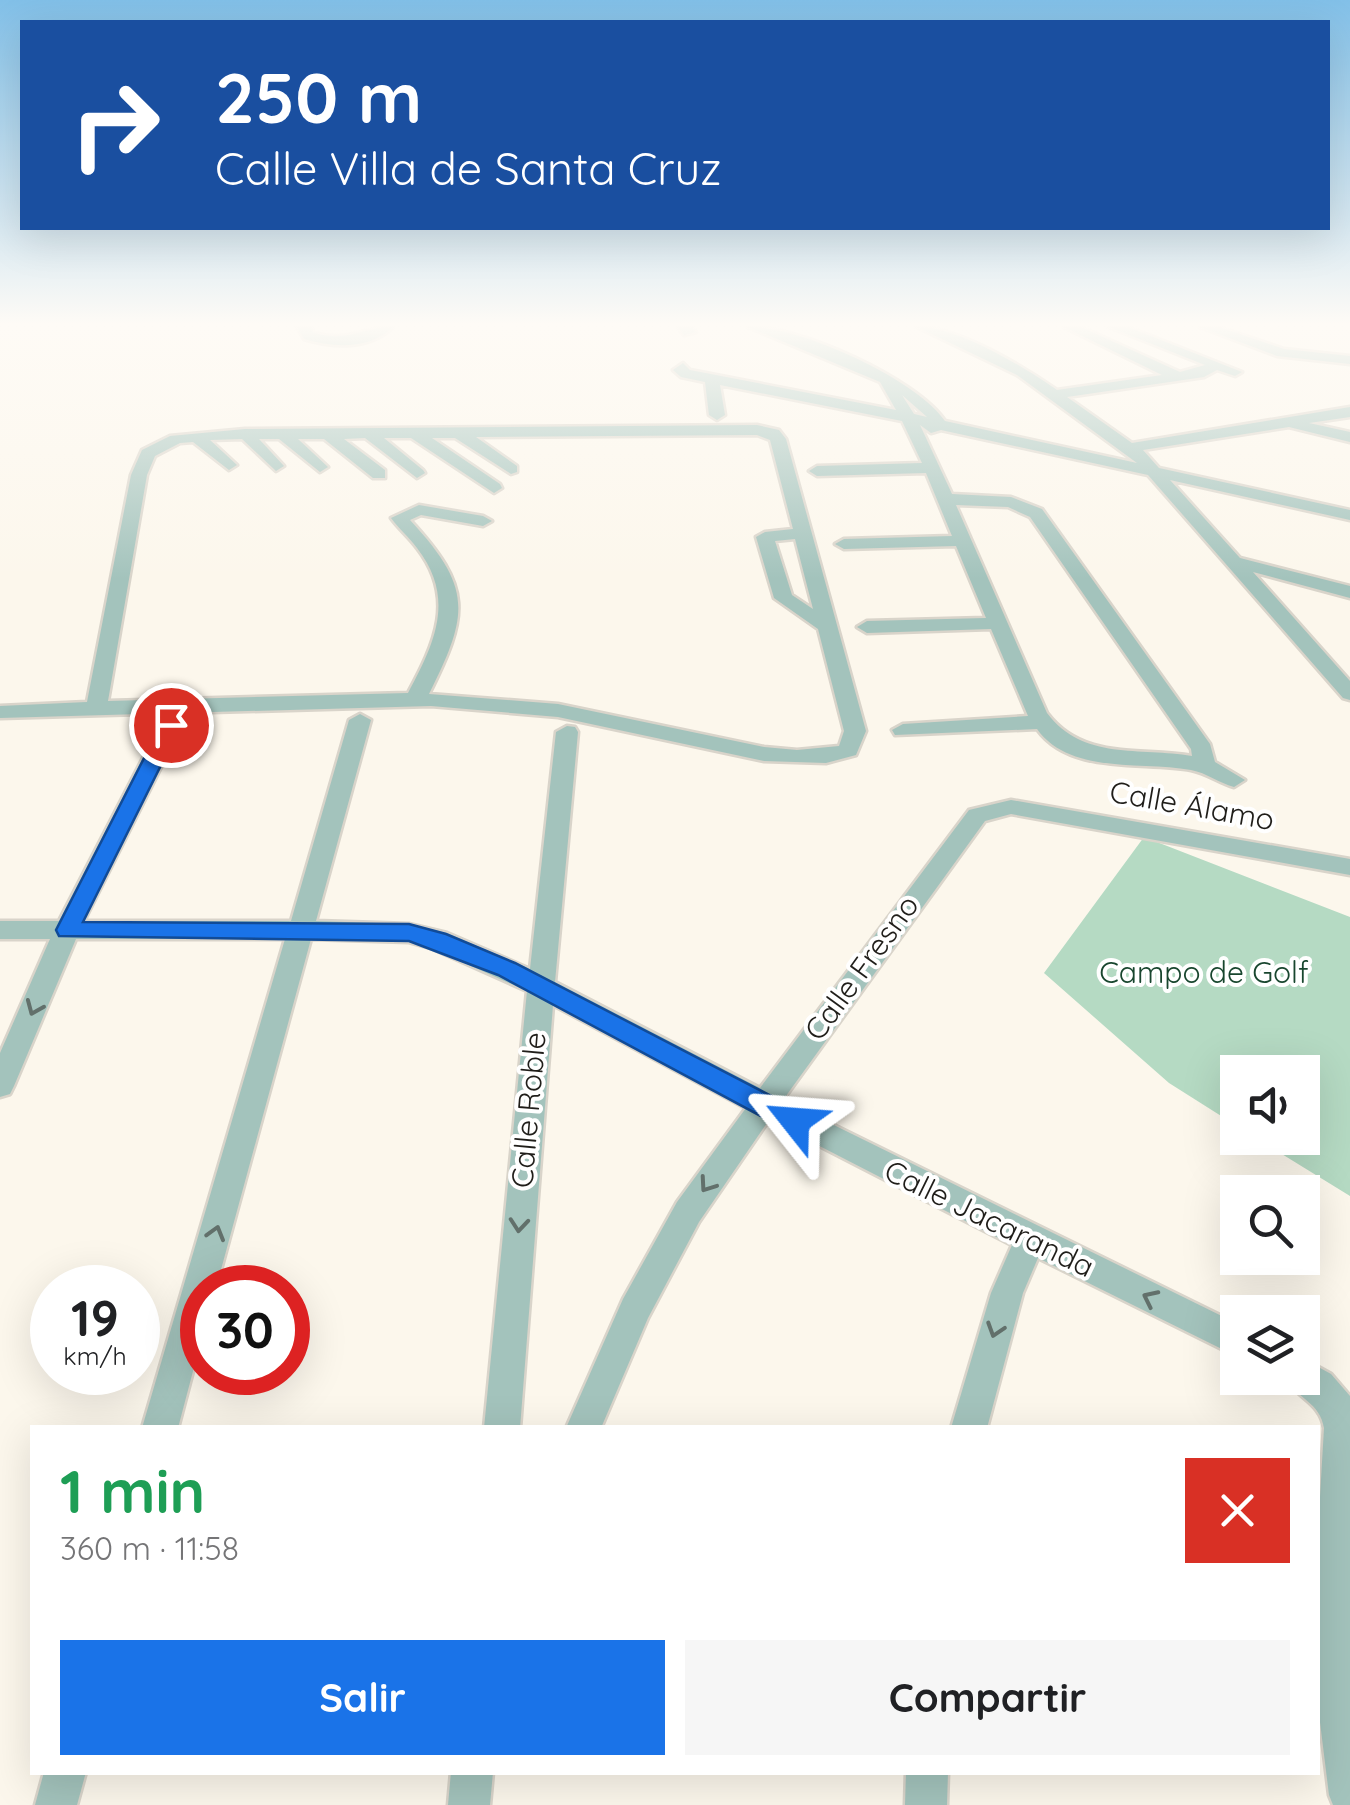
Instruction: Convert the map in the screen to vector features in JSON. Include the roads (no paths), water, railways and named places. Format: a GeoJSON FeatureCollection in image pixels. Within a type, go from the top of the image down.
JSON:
{"type":"FeatureCollection","features":[{"type":"Feature","properties":{"kind":"street"},"geometry":{"type":"LineString","coordinates":[[716,411],[717,416]]}},
{"type":"Feature","properties":{"kind":"street"},"geometry":{"type":"LineString","coordinates":[[888,411],[910,419],[938,418],[1134,451],[1350,499]]}},
{"type":"Feature","properties":{"kind":"street"},"geometry":{"type":"LineString","coordinates":[[905,411],[1041,722],[1057,738],[1084,749],[1205,766],[1234,780]]}},
{"type":"Feature","properties":{"kind":"street"},"geometry":{"type":"LineString","coordinates":[[932,411],[938,418],[1350,515]]}},
{"type":"Feature","properties":{"kind":"street"},"geometry":{"type":"LineString","coordinates":[[1080,411],[1154,471],[1350,694]]}},
{"type":"Feature","properties":{"kind":"street"},"geometry":{"type":"LineString","coordinates":[[1134,451],[1350,412]]}},
{"type":"Feature","properties":{"kind":"street"},"geometry":{"type":"LineString","coordinates":[[1286,423],[1350,437]]}},
{"type":"Feature","properties":{"kind":"street"},"geometry":{"type":"LineString","coordinates":[[0,712],[417,698],[527,705],[757,752],[830,756],[848,750],[855,731],[778,440],[772,433],[757,430],[245,434],[195,436],[168,443],[144,458],[96,708]]}},
{"type":"Feature","properties":{"kind":"street"},"geometry":{"type":"LineString","coordinates":[[498,432],[525,451]]}},
{"type":"Feature","properties":{"kind":"street"},"geometry":{"type":"LineString","coordinates":[[459,433],[511,469]]}},
{"type":"Feature","properties":{"kind":"street"},"geometry":{"type":"LineString","coordinates":[[245,434],[276,466]]}},
{"type":"Feature","properties":{"kind":"street"},"geometry":{"type":"LineString","coordinates":[[283,434],[320,467]]}},
{"type":"Feature","properties":{"kind":"street"},"geometry":{"type":"LineString","coordinates":[[328,434],[379,474]]}},
{"type":"Feature","properties":{"kind":"street"},"geometry":{"type":"LineString","coordinates":[[368,434],[417,474]]}},
{"type":"Feature","properties":{"kind":"street"},"geometry":{"type":"LineString","coordinates":[[416,434],[494,488]]}},
{"type":"Feature","properties":{"kind":"street"},"geometry":{"type":"LineString","coordinates":[[195,436],[229,465]]}},
{"type":"Feature","properties":{"kind":"street"},"geometry":{"type":"LineString","coordinates":[[816,470],[932,468]]}},
{"type":"Feature","properties":{"kind":"street"},"geometry":{"type":"LineString","coordinates":[[944,499],[1011,502],[1036,513],[1202,750],[1205,766]]}},
{"type":"Feature","properties":{"kind":"street"},"geometry":{"type":"LineString","coordinates":[[417,698],[446,642],[453,616],[438,566],[400,518],[419,510],[483,521]]}},
{"type":"Feature","properties":{"kind":"street"},"geometry":{"type":"LineString","coordinates":[[801,533],[765,537],[783,598],[824,625]]}},
{"type":"Feature","properties":{"kind":"street"},"geometry":{"type":"LineString","coordinates":[[844,544],[962,541]]}},
{"type":"Feature","properties":{"kind":"street"},"geometry":{"type":"LineString","coordinates":[[1234,562],[1350,592]]}},
{"type":"Feature","properties":{"kind":"street"},"geometry":{"type":"LineString","coordinates":[[867,627],[1000,624]]}},
{"type":"Feature","properties":{"kind":"street"},"geometry":{"type":"LineString","coordinates":[[161,1425],[360,720]]}},
{"type":"Feature","properties":{"kind":"street"},"geometry":{"type":"LineString","coordinates":[[903,730],[1041,722]]}},
{"type":"Feature","properties":{"kind":"street"},"geometry":{"type":"LineString","coordinates":[[0,1086],[68,930],[171,725]]}},
{"type":"Feature","properties":{"kind":"street","name":"Calle Roble"},"geometry":{"type":"LineString","coordinates":[[502,1425],[567,732]]}},
{"type":"Feature","properties":{"kind":"street","name":"Calle Fresno"},"geometry":{"type":"LineString","coordinates":[[584,1425],[665,1252],[764,1105],[970,823],[988,809],[1023,809]]}},
{"type":"Feature","properties":{"kind":"street","name":"Calle Álamo"},"geometry":{"type":"LineString","coordinates":[[1023,809],[1350,867]]}},
{"type":"Feature","properties":{"kind":"street","name":"Calle Jacaranda"},"geometry":{"type":"LineString","coordinates":[[0,930],[409,932],[466,951],[541,988],[764,1105],[1220,1333]]}},
{"type":"Feature","properties":{"kind":"street"},"geometry":{"type":"LineString","coordinates":[[970,1425],[1007,1292],[1030,1239]]}},
{"type":"Feature","properties":{"kind":"street"},"geometry":{"type":"LineString","coordinates":[[1320,1387],[1338,1408],[1344,1441],[1333,1560],[1350,1795]]}},
{"type":"Feature","properties":{"kind":"street"},"geometry":{"type":"LineString","coordinates":[[56,1805],[64,1775]]}},
{"type":"Feature","properties":{"kind":"street"},"geometry":{"type":"LineString","coordinates":[[468,1805],[472,1775]]}},
{"type":"Feature","properties":{"kind":"street"},"geometry":{"type":"LineString","coordinates":[[926,1805],[927,1775]]}},
{"type":"Feature","properties":{"kind":"park label","name":"Campo de Golf"},"geometry":{"type":"Point","coordinates":[1204,973]}}]}
